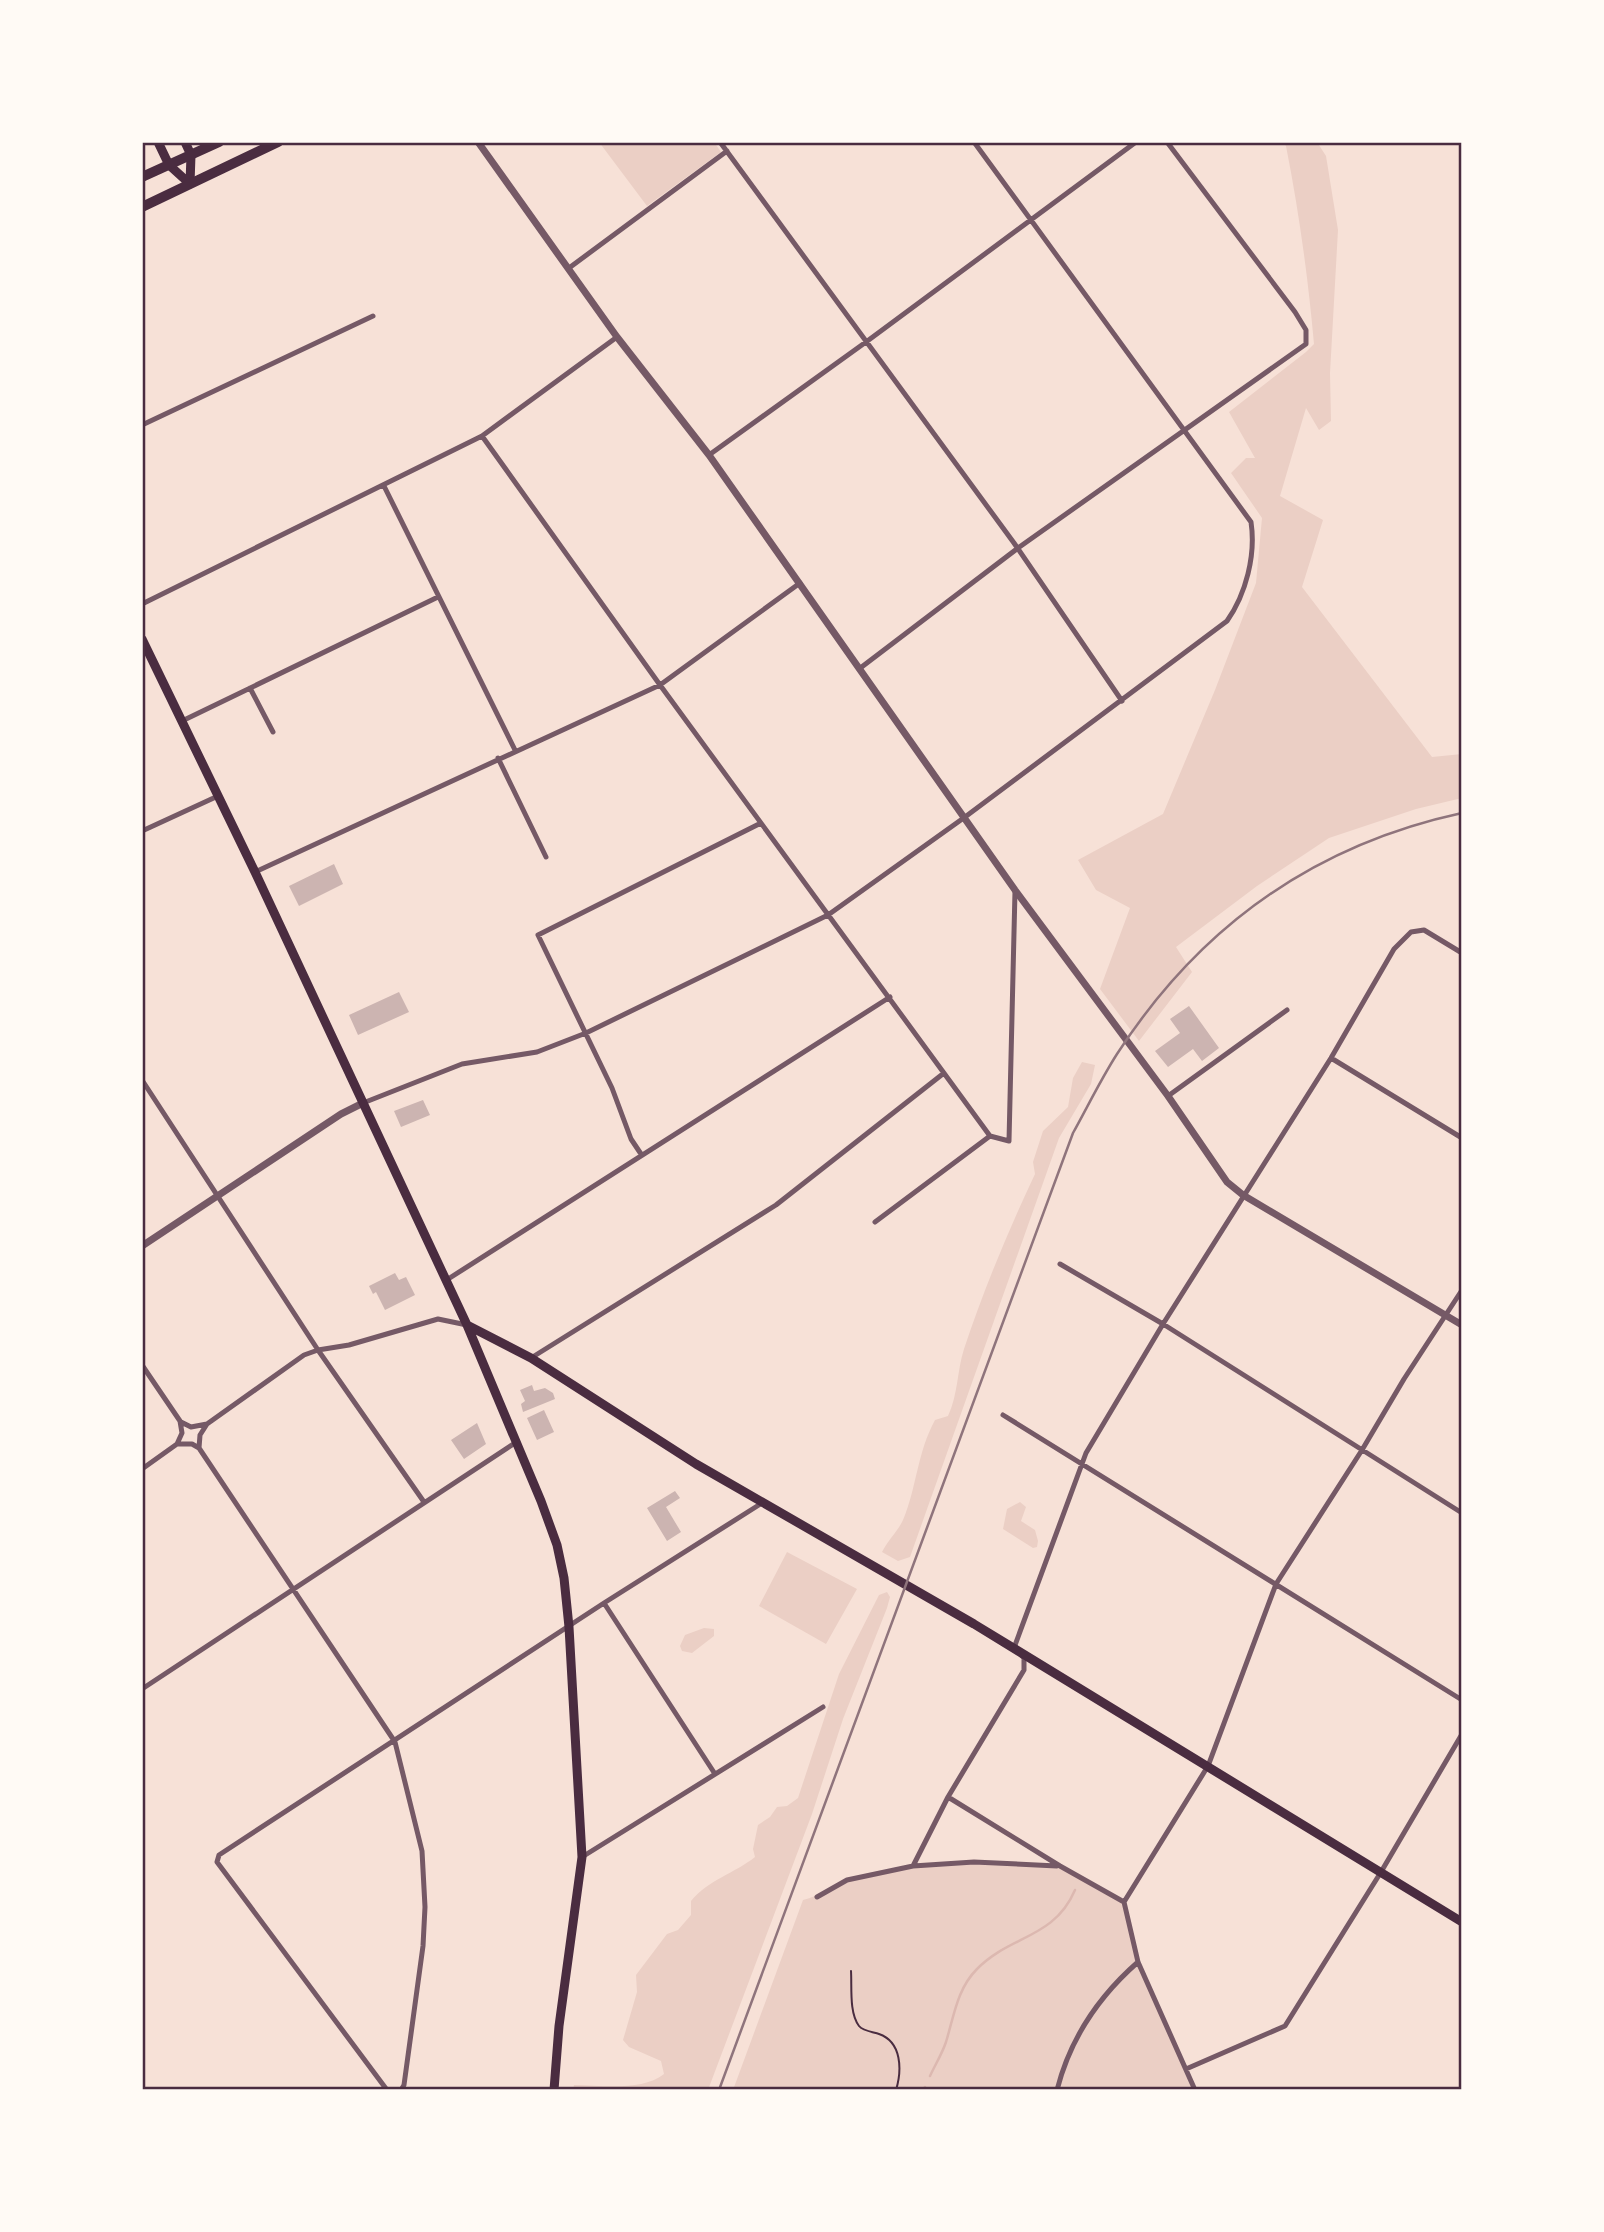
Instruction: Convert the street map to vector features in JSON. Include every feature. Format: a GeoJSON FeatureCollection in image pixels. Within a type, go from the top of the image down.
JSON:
{"type":"FeatureCollection","features":[{"type":"Feature","properties":{"kind":"highway"},"geometry":{"type":"LineString","coordinates":[[142,177],[219,142]]}},
{"type":"Feature","properties":{"kind":"highway"},"geometry":{"type":"LineString","coordinates":[[142,207],[278,142]]}},
{"type":"Feature","properties":{"kind":"main road"},"geometry":{"type":"LineString","coordinates":[[158,142],[169,165],[190,184]]}},
{"type":"Feature","properties":{"kind":"main road"},"geometry":{"type":"LineString","coordinates":[[185,142],[191,155],[190,184]]}},
{"type":"Feature","properties":{"kind":"main road"},"geometry":{"type":"LineString","coordinates":[[142,639],[256,872],[467,1325],[557,1545],[564,1578],[569,1627],[582,1857],[559,2026],[554,2090]]}},
{"type":"Feature","properties":{"kind":"main road"},"geometry":{"type":"LineString","coordinates":[[467,1325],[531,1358],[762,1503],[1014,1648],[1462,1922]]}},
{"type":"Feature","properties":{"kind":"street"},"geometry":{"type":"LineString","coordinates":[[478,142],[617,337],[709,455],[1015,890],[1168,1096],[1227,1182],[1243,1195],[1462,1325]]}},
{"type":"Feature","properties":{"kind":"street"},"geometry":{"type":"LineString","coordinates":[[720,142],[1018,548],[1122,701]]}},
{"type":"Feature","properties":{"kind":"street"},"geometry":{"type":"LineString","coordinates":[[142,1246],[341,1114],[363,1103],[462,1063],[537,1052],[586,1033],[828,915],[965,817],[1227,621],[1239,604],[1247,576],[1253,538],[1251,522],[974,142]]}},
{"type":"Feature","properties":{"kind":"street"},"geometry":{"type":"LineString","coordinates":[[709,455],[1136,142]]}},
{"type":"Feature","properties":{"kind":"street"},"geometry":{"type":"LineString","coordinates":[[859,669],[1018,548],[1306,344],[1306,330],[1295,312],[1167,142]]}},
{"type":"Feature","properties":{"kind":"street"},"geometry":{"type":"LineString","coordinates":[[569,268],[727,151]]}},
{"type":"Feature","properties":{"kind":"street"},"geometry":{"type":"LineString","coordinates":[[142,425],[373,316]]}},
{"type":"Feature","properties":{"kind":"street"},"geometry":{"type":"LineString","coordinates":[[142,604],[482,436],[617,337]]}},
{"type":"Feature","properties":{"kind":"street"},"geometry":{"type":"LineString","coordinates":[[482,436],[660,685],[990,1136],[1009,1141],[1015,890]]}},
{"type":"Feature","properties":{"kind":"street"},"geometry":{"type":"LineString","coordinates":[[384,486],[515,750]]}},
{"type":"Feature","properties":{"kind":"street"},"geometry":{"type":"LineString","coordinates":[[256,872],[660,685],[800,583]]}},
{"type":"Feature","properties":{"kind":"street"},"geometry":{"type":"LineString","coordinates":[[182,721],[438,597]]}},
{"type":"Feature","properties":{"kind":"street"},"geometry":{"type":"LineString","coordinates":[[250,688],[274,732]]}},
{"type":"Feature","properties":{"kind":"street"},"geometry":{"type":"LineString","coordinates":[[498,758],[546,857]]}},
{"type":"Feature","properties":{"kind":"street"},"geometry":{"type":"LineString","coordinates":[[142,831],[218,796]]}},
{"type":"Feature","properties":{"kind":"street"},"geometry":{"type":"LineString","coordinates":[[641,1154],[631,1139],[612,1088],[538,935],[761,822]]}},
{"type":"Feature","properties":{"kind":"street"},"geometry":{"type":"LineString","coordinates":[[913,1866],[948,1797],[1024,1670],[1024,1658],[1014,1648],[1081,1464],[1163,1324],[1331,1058],[1394,949],[1411,932],[1424,930],[1462,953]]}},
{"type":"Feature","properties":{"kind":"street"},"geometry":{"type":"LineString","coordinates":[[445,1281],[890,997]]}},
{"type":"Feature","properties":{"kind":"street"},"geometry":{"type":"LineString","coordinates":[[1168,1096],[1287,1010]]}},
{"type":"Feature","properties":{"kind":"street"},"geometry":{"type":"LineString","coordinates":[[1331,1058],[1462,1138]]}},
{"type":"Feature","properties":{"kind":"street"},"geometry":{"type":"LineString","coordinates":[[531,1358],[776,1205],[944,1073]]}},
{"type":"Feature","properties":{"kind":"street"},"geometry":{"type":"LineString","coordinates":[[142,1080],[318,1350],[424,1502]]}},
{"type":"Feature","properties":{"kind":"street"},"geometry":{"type":"LineString","coordinates":[[875,1222],[990,1136]]}},
{"type":"Feature","properties":{"kind":"street"},"geometry":{"type":"LineString","coordinates":[[1060,1264],[1163,1324],[1462,1513]]}},
{"type":"Feature","properties":{"kind":"street"},"geometry":{"type":"LineString","coordinates":[[1195,2090],[1138,1962],[1124,1902],[1208,1766],[1276,1584],[1462,1290]]}},
{"type":"Feature","properties":{"kind":"street"},"geometry":{"type":"LineString","coordinates":[[199,1448],[200,1435],[207,1424],[304,1355],[438,1319],[467,1325]]}},
{"type":"Feature","properties":{"kind":"street"},"geometry":{"type":"LineString","coordinates":[[142,1365],[180,1421],[191,1427],[207,1424]]}},
{"type":"Feature","properties":{"kind":"street"},"geometry":{"type":"LineString","coordinates":[[1003,1415],[1462,1700]]}},
{"type":"Feature","properties":{"kind":"street"},"geometry":{"type":"LineString","coordinates":[[142,1469],[177,1444],[181,1433],[180,1421]]}},
{"type":"Feature","properties":{"kind":"street"},"geometry":{"type":"LineString","coordinates":[[142,1689],[515,1443]]}},
{"type":"Feature","properties":{"kind":"street"},"geometry":{"type":"LineString","coordinates":[[177,1444],[191,1444],[199,1448],[395,1741],[422,1851],[425,1907],[423,1946],[404,2085],[401,2090]]}},
{"type":"Feature","properties":{"kind":"street"},"geometry":{"type":"LineString","coordinates":[[387,2090],[217,1862],[219,1855],[762,1503]]}},
{"type":"Feature","properties":{"kind":"street"},"geometry":{"type":"LineString","coordinates":[[604,1603],[715,1774]]}},
{"type":"Feature","properties":{"kind":"street"},"geometry":{"type":"LineString","coordinates":[[582,1857],[823,1707]]}},
{"type":"Feature","properties":{"kind":"street"},"geometry":{"type":"LineString","coordinates":[[1186,2069],[1285,2026],[1381,1872],[1462,1734]]}},
{"type":"Feature","properties":{"kind":"street"},"geometry":{"type":"LineString","coordinates":[[948,1797],[1124,1902]]}},
{"type":"Feature","properties":{"kind":"street"},"geometry":{"type":"LineString","coordinates":[[817,1897],[847,1880],[913,1866],[974,1862],[1060,1866]]}},
{"type":"Feature","properties":{"kind":"street"},"geometry":{"type":"LineString","coordinates":[[1057,2090],[1064,2062],[1074,2041],[1101,1998],[1138,1962]]}},
{"type":"Feature","properties":{"kind":"path"},"geometry":{"type":"LineString","coordinates":[[851,1971],[853,2003],[858,2025],[887,2037],[897,2049],[899,2074],[896,2090]]}},
{"type":"Feature","properties":{"kind":"shaded area"},"geometry":{"type":"Polygon","coordinates":[[[599,142],[714,142],[721,152],[647,206],[599,142]]]}},
{"type":"Feature","properties":{"kind":"shaded area"},"geometry":{"type":"Polygon","coordinates":[[[1283,142],[1317,142],[1326,156],[1338,230],[1330,373],[1331,421],[1319,430],[1306,408],[1280,496],[1323,520],[1302,587],[1432,757],[1462,754],[1462,798],[1416,809],[1329,838],[1257,886],[1176,947],[1192,972],[1139,1041],[1100,989],[1130,908],[1096,890],[1078,860],[1163,814],[1256,583],[1262,518],[1231,473],[1246,458],[1255,458],[1229,412],[1314,344],[1299,220],[1286,146],[1283,142]]]}},
{"type":"Feature","properties":{"kind":"shaded area"},"geometry":{"type":"Polygon","coordinates":[[[1082,1062],[1095,1065],[1091,1084],[1059,1138],[910,1557],[898,1561],[882,1552],[903,1520],[929,1432],[935,1420],[948,1416],[964,1349],[980,1304],[1035,1174],[1033,1162],[1043,1131],[1068,1107],[1073,1078],[1082,1062]]]}},
{"type":"Feature","properties":{"kind":"shaded area"},"geometry":{"type":"Polygon","coordinates":[[[1020,1502],[1026,1507],[1021,1521],[1035,1530],[1037,1547],[1033,1548],[1003,1529],[1007,1509],[1020,1502]]]}},
{"type":"Feature","properties":{"kind":"shaded area"},"geometry":{"type":"Polygon","coordinates":[[[787,1552],[857,1589],[826,1644],[759,1606],[787,1552]]]}},
{"type":"Feature","properties":{"kind":"shaded area"},"geometry":{"type":"Polygon","coordinates":[[[887,1592],[890,1597],[887,1608],[843,1719],[812,1814],[708,2090],[573,2090],[574,2085],[633,2085],[655,2080],[664,2074],[661,2061],[629,2047],[623,2040],[637,1992],[636,1975],[667,1934],[678,1930],[691,1915],[691,1901],[698,1894],[755,1857],[753,1849],[758,1825],[770,1817],[777,1807],[787,1806],[798,1798],[839,1674],[879,1595],[887,1592]]]}},
{"type":"Feature","properties":{"kind":"shaded area"},"geometry":{"type":"Polygon","coordinates":[[[704,1628],[714,1629],[714,1636],[692,1653],[682,1651],[680,1646],[685,1635],[704,1628]]]}},
{"type":"Feature","properties":{"kind":"shaded area"},"geometry":{"type":"Polygon","coordinates":[[[974,1862],[1060,1866],[1124,1902],[1138,1962],[1195,2090],[733,2090],[803,1900],[842,1881],[878,1871],[974,1862]]]}},
{"type":"Feature","properties":{"kind":"building"},"geometry":{"type":"Polygon","coordinates":[[[334,864],[343,884],[299,906],[289,886],[334,864]]]}},
{"type":"Feature","properties":{"kind":"building"},"geometry":{"type":"Polygon","coordinates":[[[399,992],[409,1012],[358,1035],[349,1015],[399,992]]]}},
{"type":"Feature","properties":{"kind":"building"},"geometry":{"type":"Polygon","coordinates":[[[1189,1006],[1219,1048],[1202,1061],[1193,1049],[1168,1067],[1155,1051],[1180,1033],[1170,1019],[1189,1006]]]}},
{"type":"Feature","properties":{"kind":"building"},"geometry":{"type":"Polygon","coordinates":[[[423,1100],[430,1115],[401,1127],[394,1111],[423,1100]]]}},
{"type":"Feature","properties":{"kind":"building"},"geometry":{"type":"Polygon","coordinates":[[[395,1273],[399,1280],[406,1277],[415,1295],[385,1310],[376,1292],[373,1294],[369,1286],[395,1273]]]}},
{"type":"Feature","properties":{"kind":"building"},"geometry":{"type":"Polygon","coordinates":[[[532,1385],[534,1391],[545,1388],[553,1393],[555,1399],[523,1412],[521,1404],[525,1401],[520,1390],[532,1385]]]}},
{"type":"Feature","properties":{"kind":"building"},"geometry":{"type":"Polygon","coordinates":[[[544,1410],[554,1432],[537,1440],[527,1418],[544,1410]]]}},
{"type":"Feature","properties":{"kind":"building"},"geometry":{"type":"Polygon","coordinates":[[[477,1423],[486,1444],[464,1459],[451,1440],[477,1423]]]}},
{"type":"Feature","properties":{"kind":"building"},"geometry":{"type":"Polygon","coordinates":[[[675,1491],[680,1498],[666,1507],[681,1532],[667,1541],[647,1508],[675,1491]]]}},
{"type":"Feature","properties":{"kind":"waterway"},"geometry":{"type":"LineString","coordinates":[[930,2076],[970,1977],[1003,1949],[1043,1928],[1066,1906],[1075,1890]]}},
{"type":"Feature","properties":{"kind":"railway"},"geometry":{"type":"LineString","coordinates":[[719,2090],[1073,1133],[1105,1073],[1150,1008],[1185,967],[1224,930],[1265,898],[1310,870],[1357,846],[1408,827],[1462,813]]}}]}
